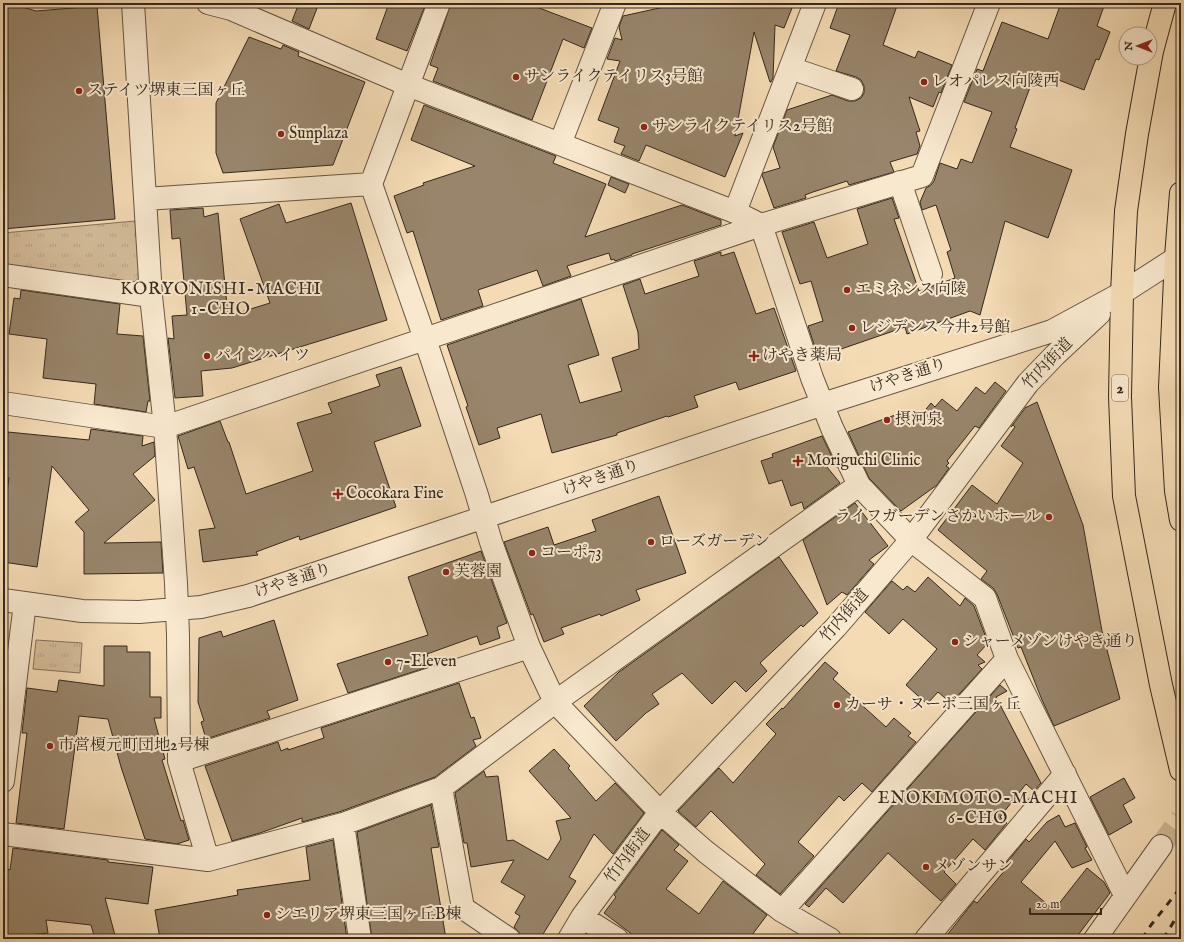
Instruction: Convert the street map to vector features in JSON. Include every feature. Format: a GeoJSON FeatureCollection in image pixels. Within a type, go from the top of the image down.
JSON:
{"type":"FeatureCollection","features":[{"type":"Feature","properties":{"kind":"main road","name":"2"},"geometry":{"type":"LineString","coordinates":[[1165,3],[1152,51],[1137,134],[1126,211],[1122,293],[1120,397],[1124,496],[1161,685],[1181,770]]}},
{"type":"Feature","properties":{"kind":"main road"},"geometry":{"type":"LineString","coordinates":[[1181,193],[1170,387],[1176,491],[1181,520]]}},
{"type":"Feature","properties":{"kind":"street"},"geometry":{"type":"LineString","coordinates":[[132,3],[151,296],[165,426],[177,610],[179,761],[208,860]]}},
{"type":"Feature","properties":{"kind":"street"},"geometry":{"type":"LineString","coordinates":[[208,3],[232,6],[337,44],[408,85],[735,212],[761,225],[812,378],[832,428],[859,486],[911,540],[985,598],[1007,659],[1125,895]]}},
{"type":"Feature","properties":{"kind":"street"},"geometry":{"type":"LineString","coordinates":[[439,3],[371,184],[425,340],[491,542],[529,647],[555,702],[660,812],[706,852],[782,911],[830,939]]}},
{"type":"Feature","properties":{"kind":"street"},"geometry":{"type":"LineString","coordinates":[[560,144],[615,3]]}},
{"type":"Feature","properties":{"kind":"street"},"geometry":{"type":"LineString","coordinates":[[735,212],[815,3]]}},
{"type":"Feature","properties":{"kind":"street"},"geometry":{"type":"LineString","coordinates":[[3,403],[165,426],[425,340],[761,225],[922,176],[989,3]]}},
{"type":"Feature","properties":{"kind":"street"},"geometry":{"type":"LineString","coordinates":[[790,68],[852,89]]}},
{"type":"Feature","properties":{"kind":"street"},"geometry":{"type":"LineString","coordinates":[[900,182],[931,274]]}},
{"type":"Feature","properties":{"kind":"street"},"geometry":{"type":"LineString","coordinates":[[145,199],[371,184]]}},
{"type":"Feature","properties":{"kind":"street","name":"けやき通り"},"geometry":{"type":"LineString","coordinates":[[3,600],[82,611],[139,612],[201,607],[248,596],[823,404],[1052,331],[1122,293],[1178,256]]}},
{"type":"Feature","properties":{"kind":"street"},"geometry":{"type":"LineString","coordinates":[[3,275],[151,296]]}},
{"type":"Feature","properties":{"kind":"street","name":"竹内街道"},"geometry":{"type":"LineString","coordinates":[[569,939],[582,917],[660,812],[836,627],[911,540],[1028,382],[1122,293]]}},
{"type":"Feature","properties":{"kind":"street"},"geometry":{"type":"LineString","coordinates":[[3,834],[208,860],[344,824],[441,788],[555,702],[859,486]]}},
{"type":"Feature","properties":{"kind":"street"},"geometry":{"type":"LineString","coordinates":[[3,781],[25,603]]}},
{"type":"Feature","properties":{"kind":"street"},"geometry":{"type":"LineString","coordinates":[[179,761],[529,647]]}},
{"type":"Feature","properties":{"kind":"street"},"geometry":{"type":"LineString","coordinates":[[782,911],[1007,659]]}},
{"type":"Feature","properties":{"kind":"street"},"geometry":{"type":"LineString","coordinates":[[926,939],[1065,774]]}},
{"type":"Feature","properties":{"kind":"street"},"geometry":{"type":"LineString","coordinates":[[441,788],[463,908],[509,939]]}},
{"type":"Feature","properties":{"kind":"street"},"geometry":{"type":"LineString","coordinates":[[344,824],[360,939]]}},
{"type":"Feature","properties":{"kind":"street"},"geometry":{"type":"LineString","coordinates":[[1095,939],[1161,846]]}},
{"type":"Feature","properties":{"kind":"street"},"geometry":{"type":"LineString","coordinates":[[582,917],[617,939]]}},
{"type":"Feature","properties":{"kind":"green space"},"geometry":{"type":"Polygon","coordinates":[[[135,221],[140,277],[133,283],[5,267],[3,233],[135,221]]]}},
{"type":"Feature","properties":{"kind":"green space"},"geometry":{"type":"Polygon","coordinates":[[[36,640],[82,643],[80,673],[33,669],[36,640]]]}},
{"type":"Feature","properties":{"kind":"building","name":"ステイツ堺東三国ヶ丘"},"geometry":{"type":"Polygon","coordinates":[[[9,3],[36,11],[97,6],[115,219],[3,229],[3,22],[9,3]]]}},
{"type":"Feature","properties":{"kind":"building"},"geometry":{"type":"Polygon","coordinates":[[[299,3],[319,3],[309,29],[292,21],[299,3]]]}},
{"type":"Feature","properties":{"kind":"building"},"geometry":{"type":"Polygon","coordinates":[[[389,3],[426,3],[407,51],[376,39],[389,3]]]}},
{"type":"Feature","properties":{"kind":"building"},"geometry":{"type":"Polygon","coordinates":[[[451,3],[526,3],[592,28],[584,48],[563,39],[532,120],[433,81],[438,68],[430,65],[451,3]]]}},
{"type":"Feature","properties":{"kind":"building"},"geometry":{"type":"Polygon","coordinates":[[[663,3],[794,3],[784,28],[775,25],[773,78],[771,82],[754,32],[735,136],[743,133],[725,177],[646,145],[639,161],[621,154],[625,146],[614,142],[619,128],[598,120],[620,61],[607,59],[615,38],[622,40],[619,27],[623,16],[664,7],[663,3]]]}},
{"type":"Feature","properties":{"kind":"building"},"geometry":{"type":"Polygon","coordinates":[[[839,3],[898,3],[883,45],[915,58],[918,51],[952,65],[941,93],[939,92],[933,107],[909,97],[920,131],[916,132],[920,146],[917,154],[890,162],[894,172],[849,185],[847,181],[805,195],[806,198],[774,208],[762,175],[763,173],[780,168],[773,147],[787,110],[832,95],[848,101],[855,101],[861,98],[864,93],[864,86],[861,80],[836,71],[850,35],[830,28],[839,3]]]}},
{"type":"Feature","properties":{"kind":"building"},"geometry":{"type":"Polygon","coordinates":[[[1061,3],[1105,3],[1097,26],[1110,32],[1099,60],[1096,59],[1084,90],[1036,71],[1015,128],[1017,129],[1010,147],[1072,170],[1048,238],[1005,221],[980,315],[970,311],[907,334],[905,327],[818,357],[808,326],[823,321],[811,281],[800,284],[782,232],[814,222],[827,258],[868,244],[857,209],[892,198],[899,218],[894,219],[919,291],[955,278],[947,252],[951,250],[936,205],[922,210],[920,202],[926,188],[934,181],[940,163],[957,169],[961,159],[972,163],[992,112],[964,102],[977,69],[983,71],[1002,22],[1048,39],[1061,3]]]}},
{"type":"Feature","properties":{"kind":"building","name":"Sunplaza"},"geometry":{"type":"Polygon","coordinates":[[[249,37],[281,49],[283,45],[299,52],[298,56],[365,82],[333,165],[223,173],[216,153],[216,103],[249,37]]]}},
{"type":"Feature","properties":{"kind":"building"},"geometry":{"type":"Polygon","coordinates":[[[424,105],[556,156],[553,163],[606,184],[585,237],[682,205],[721,220],[721,225],[615,261],[614,259],[611,260],[609,253],[567,266],[571,276],[543,286],[537,270],[478,290],[483,306],[441,320],[413,231],[407,233],[394,196],[424,185],[423,183],[475,166],[411,140],[424,105]]]}},
{"type":"Feature","properties":{"kind":"building"},"geometry":{"type":"Polygon","coordinates":[[[611,177],[629,184],[625,193],[608,185],[611,177]]]}},
{"type":"Feature","properties":{"kind":"building"},"geometry":{"type":"Polygon","coordinates":[[[351,203],[387,320],[232,368],[201,371],[203,396],[175,398],[168,338],[174,339],[172,316],[187,315],[180,238],[172,239],[170,210],[203,208],[204,217],[218,213],[228,316],[270,303],[240,219],[279,204],[286,223],[351,203]]]}},
{"type":"Feature","properties":{"kind":"building"},"geometry":{"type":"Polygon","coordinates":[[[721,252],[721,256],[734,252],[756,314],[774,308],[796,371],[739,390],[736,382],[694,396],[698,407],[617,433],[617,435],[552,453],[541,414],[497,428],[500,438],[479,445],[466,407],[468,406],[447,345],[581,299],[599,355],[568,365],[580,403],[622,391],[612,358],[639,349],[638,332],[623,285],[640,279],[645,294],[699,276],[694,261],[721,252]]]}},
{"type":"Feature","properties":{"kind":"building"},"geometry":{"type":"Polygon","coordinates":[[[21,290],[120,304],[117,334],[143,336],[150,401],[148,401],[146,412],[94,404],[96,384],[43,378],[47,339],[9,334],[14,298],[20,299],[21,290]]]}},
{"type":"Feature","properties":{"kind":"building"},"geometry":{"type":"Polygon","coordinates":[[[401,367],[421,426],[374,442],[396,507],[300,540],[299,536],[256,552],[258,555],[203,562],[199,530],[215,528],[194,467],[188,469],[178,436],[220,421],[229,442],[246,494],[313,471],[297,423],[332,413],[328,403],[380,386],[376,375],[401,367]]]}},
{"type":"Feature","properties":{"kind":"building"},"geometry":{"type":"Polygon","coordinates":[[[995,382],[1006,391],[979,428],[975,426],[947,461],[949,463],[946,466],[949,468],[937,485],[901,511],[869,478],[848,432],[909,410],[914,424],[931,403],[935,407],[942,399],[957,411],[976,387],[985,394],[995,382]]]}},
{"type":"Feature","properties":{"kind":"building"},"geometry":{"type":"Polygon","coordinates":[[[1037,402],[1083,525],[1102,631],[1120,699],[1054,726],[1021,647],[1018,648],[997,594],[993,588],[981,579],[987,571],[938,530],[972,485],[997,504],[1023,463],[1001,446],[1015,427],[1013,425],[1011,427],[1026,407],[1037,402]]]}},
{"type":"Feature","properties":{"kind":"building"},"geometry":{"type":"Polygon","coordinates":[[[91,429],[143,436],[142,446],[154,442],[155,456],[133,474],[155,500],[104,543],[161,542],[163,573],[84,574],[84,532],[75,522],[89,510],[52,466],[37,567],[3,562],[3,518],[9,478],[3,478],[3,474],[8,432],[89,440],[91,429]]]}},
{"type":"Feature","properties":{"kind":"building"},"geometry":{"type":"Polygon","coordinates":[[[822,436],[837,467],[820,454],[818,456],[840,483],[804,509],[802,502],[791,506],[782,480],[769,484],[761,461],[773,457],[772,454],[822,436]]]}},
{"type":"Feature","properties":{"kind":"building"},"geometry":{"type":"Polygon","coordinates":[[[659,496],[686,573],[636,590],[640,600],[601,616],[600,614],[561,628],[564,634],[544,642],[533,614],[531,615],[504,542],[548,527],[554,545],[596,531],[592,520],[659,496]]]}},
{"type":"Feature","properties":{"kind":"building"},"geometry":{"type":"Polygon","coordinates":[[[855,503],[888,546],[869,560],[874,564],[847,595],[842,592],[827,605],[803,540],[855,503]]]}},
{"type":"Feature","properties":{"kind":"building"},"geometry":{"type":"Polygon","coordinates":[[[481,551],[507,623],[497,627],[500,638],[480,645],[477,636],[427,654],[431,666],[348,693],[337,664],[428,635],[408,577],[481,551]]]}},
{"type":"Feature","properties":{"kind":"building"},"geometry":{"type":"Polygon","coordinates":[[[779,557],[818,613],[803,627],[801,625],[760,663],[767,671],[746,692],[735,681],[712,704],[682,673],[652,694],[659,704],[646,713],[616,741],[584,706],[619,672],[779,557]]]}},
{"type":"Feature","properties":{"kind":"building","name":"シャーメゾンけやき通り"},"geometry":{"type":"Polygon","coordinates":[[[928,577],[960,606],[965,598],[974,606],[988,643],[977,655],[985,662],[978,665],[982,669],[951,703],[938,692],[927,704],[906,685],[937,649],[903,619],[889,634],[865,612],[892,581],[903,590],[907,586],[915,592],[928,577]]]}},
{"type":"Feature","properties":{"kind":"building"},"geometry":{"type":"Polygon","coordinates":[[[274,620],[298,700],[267,711],[270,718],[206,739],[201,722],[204,721],[198,702],[199,638],[221,631],[223,637],[274,620]]]}},
{"type":"Feature","properties":{"kind":"building"},"geometry":{"type":"Polygon","coordinates":[[[104,646],[127,646],[127,652],[150,652],[150,697],[161,697],[161,718],[154,718],[165,759],[162,760],[181,821],[183,820],[189,840],[177,844],[145,839],[121,767],[108,719],[79,716],[64,829],[16,823],[27,733],[22,733],[27,688],[57,692],[59,680],[104,686],[104,646]]]}},
{"type":"Feature","properties":{"kind":"building"},"geometry":{"type":"Polygon","coordinates":[[[825,662],[838,673],[833,679],[886,727],[894,718],[911,733],[908,736],[916,742],[872,792],[862,783],[844,801],[839,796],[798,842],[814,856],[780,894],[756,875],[765,864],[711,811],[696,827],[678,811],[719,768],[733,783],[776,734],[766,724],[782,708],[783,709],[825,662]]]}},
{"type":"Feature","properties":{"kind":"building"},"geometry":{"type":"Polygon","coordinates":[[[459,683],[471,718],[474,717],[481,738],[473,740],[476,746],[435,777],[339,812],[302,822],[302,818],[232,841],[205,766],[278,742],[281,751],[288,748],[288,750],[324,738],[321,728],[459,683]]]}},
{"type":"Feature","properties":{"kind":"building"},"geometry":{"type":"Polygon","coordinates":[[[1000,685],[1007,691],[996,697],[1041,783],[1034,791],[1026,784],[1000,817],[1007,823],[985,850],[973,839],[944,872],[956,884],[941,901],[888,853],[843,903],[826,888],[809,907],[805,904],[1000,685]]]}},
{"type":"Feature","properties":{"kind":"building"},"geometry":{"type":"Polygon","coordinates":[[[554,749],[570,766],[568,768],[596,801],[615,783],[644,813],[613,854],[594,834],[569,877],[576,881],[540,939],[527,939],[514,927],[520,916],[515,913],[525,896],[501,882],[514,860],[471,867],[467,843],[464,843],[455,793],[484,771],[486,777],[498,776],[507,841],[513,840],[548,860],[561,839],[556,821],[571,818],[529,771],[554,749]]]}},
{"type":"Feature","properties":{"kind":"building"},"geometry":{"type":"Polygon","coordinates":[[[1124,778],[1135,798],[1123,805],[1132,822],[1109,835],[1090,797],[1124,778]]]}},
{"type":"Feature","properties":{"kind":"building"},"geometry":{"type":"Polygon","coordinates":[[[431,805],[439,847],[431,848],[446,939],[372,939],[357,832],[431,805]]]}},
{"type":"Feature","properties":{"kind":"building"},"geometry":{"type":"Polygon","coordinates":[[[1059,815],[1065,827],[1075,823],[1087,847],[1085,848],[1092,860],[1072,868],[1055,841],[1021,882],[1054,910],[1087,868],[1104,882],[1110,893],[1075,939],[944,939],[974,901],[977,903],[1007,868],[1004,866],[1026,839],[1029,842],[1047,822],[1059,815]]]}},
{"type":"Feature","properties":{"kind":"building"},"geometry":{"type":"Polygon","coordinates":[[[662,830],[679,845],[674,850],[688,861],[666,889],[699,914],[723,881],[767,915],[749,939],[638,939],[604,913],[616,897],[614,895],[662,830]]]}},
{"type":"Feature","properties":{"kind":"building"},"geometry":{"type":"Polygon","coordinates":[[[333,840],[347,939],[160,939],[155,910],[238,895],[237,890],[310,880],[306,847],[333,840]]]}},
{"type":"Feature","properties":{"kind":"building"},"geometry":{"type":"Polygon","coordinates":[[[13,848],[153,867],[148,904],[105,898],[116,939],[95,939],[91,925],[46,920],[48,933],[3,938],[3,900],[7,869],[10,870],[13,848]]]}},
{"type":"Feature","properties":{"kind":"tunnel"},"geometry":{"type":"LineString","coordinates":[[1161,846],[1181,818]]}},
{"type":"Feature","properties":{"kind":"railway"},"geometry":{"type":"LineString","coordinates":[[1142,939],[1151,925],[1181,887]]}},
{"type":"Feature","properties":{"kind":"railway"},"geometry":{"type":"LineString","coordinates":[[1163,939],[1181,910]]}},
{"type":"Feature","properties":{"kind":"place","name":"サンライクテイリス3号館"},"geometry":{"type":"Point","coordinates":[516,77]}},
{"type":"Feature","properties":{"kind":"place","name":"レオパレス向陵西"},"geometry":{"type":"Point","coordinates":[924,82]}},
{"type":"Feature","properties":{"kind":"place","name":"ステイツ堺東三国ヶ丘"},"geometry":{"type":"Point","coordinates":[79,91]}},
{"type":"Feature","properties":{"kind":"place","name":"サンライクテイリス2号館"},"geometry":{"type":"Point","coordinates":[644,127]}},
{"type":"Feature","properties":{"kind":"place","name":"Sunplaza"},"geometry":{"type":"Point","coordinates":[281,134]}},
{"type":"Feature","properties":{"kind":"place","name":"エミネンス向陵"},"geometry":{"type":"Point","coordinates":[847,290]}},
{"type":"Feature","properties":{"kind":"place","name":"レジデンス今井2号館"},"geometry":{"type":"Point","coordinates":[852,328]}},
{"type":"Feature","properties":{"kind":"place","name":"パインハイツ"},"geometry":{"type":"Point","coordinates":[207,356]}},
{"type":"Feature","properties":{"kind":"place","name":"けやき薬局"},"geometry":{"type":"Point","coordinates":[754,356]}},
{"type":"Feature","properties":{"kind":"place","name":"摂河泉"},"geometry":{"type":"Point","coordinates":[887,420]}},
{"type":"Feature","properties":{"kind":"place","name":"Moriguchi Clinic"},"geometry":{"type":"Point","coordinates":[798,461]}},
{"type":"Feature","properties":{"kind":"place","name":"Cocokara Fine"},"geometry":{"type":"Point","coordinates":[338,494]}},
{"type":"Feature","properties":{"kind":"place","name":"ライフガーデンさかいホール"},"geometry":{"type":"Point","coordinates":[1049,517]}},
{"type":"Feature","properties":{"kind":"place","name":"ローズガーデン"},"geometry":{"type":"Point","coordinates":[651,542]}},
{"type":"Feature","properties":{"kind":"place","name":"コーポ73"},"geometry":{"type":"Point","coordinates":[532,553]}},
{"type":"Feature","properties":{"kind":"place","name":"芙蓉園"},"geometry":{"type":"Point","coordinates":[446,572]}},
{"type":"Feature","properties":{"kind":"place","name":"シャーメゾンけやき通り"},"geometry":{"type":"Point","coordinates":[955,642]}},
{"type":"Feature","properties":{"kind":"place","name":"7-Eleven"},"geometry":{"type":"Point","coordinates":[388,662]}},
{"type":"Feature","properties":{"kind":"place","name":"カーサ・ヌーボ三国ヶ丘"},"geometry":{"type":"Point","coordinates":[837,705]}},
{"type":"Feature","properties":{"kind":"place","name":"市営榎元町団地2号棟"},"geometry":{"type":"Point","coordinates":[50,746]}},
{"type":"Feature","properties":{"kind":"place","name":"メゾンサン"},"geometry":{"type":"Point","coordinates":[926,867]}},
{"type":"Feature","properties":{"kind":"place","name":"シエリア堺東三国ヶ丘B棟"},"geometry":{"type":"Point","coordinates":[267,915]}},
{"type":"Feature","properties":{"kind":"district","name":"KORYONISHI-MACHI 1-CHO"},"geometry":{"type":"Point","coordinates":[221,299]}},
{"type":"Feature","properties":{"kind":"district","name":"ENOKIMOTO-MACHI 6-CHO"},"geometry":{"type":"Point","coordinates":[978,808]}}]}
